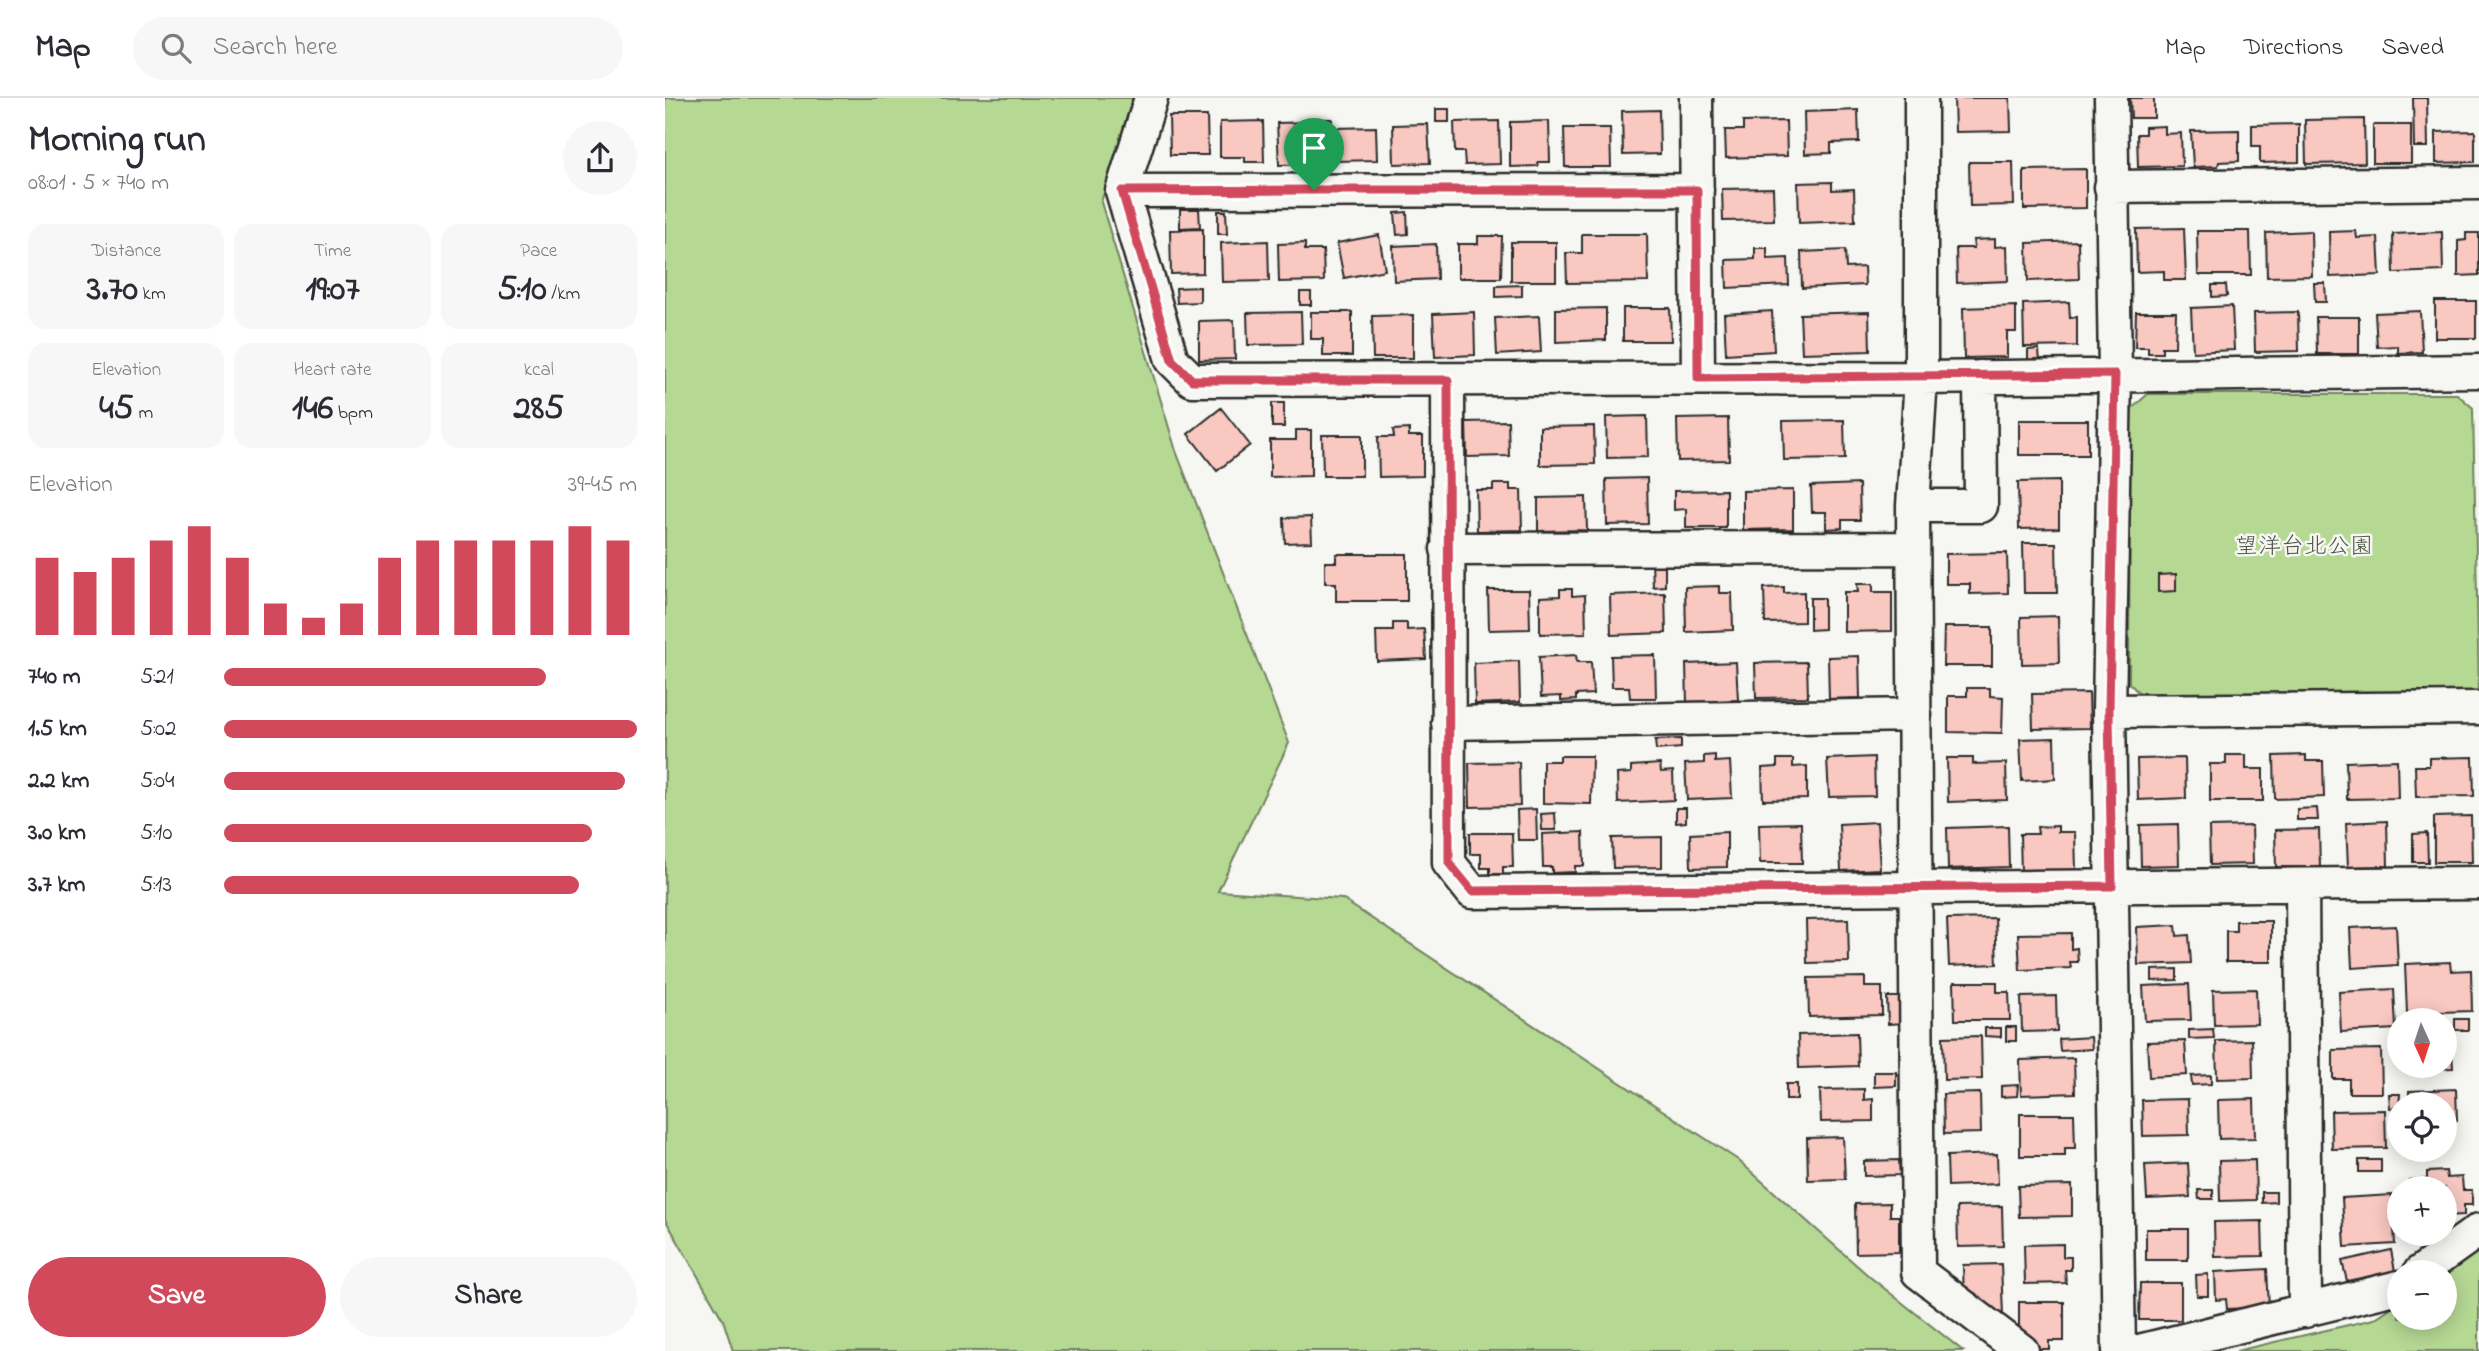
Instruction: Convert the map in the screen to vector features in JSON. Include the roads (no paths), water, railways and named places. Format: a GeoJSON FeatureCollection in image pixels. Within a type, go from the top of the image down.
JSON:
{"type":"FeatureCollection","features":[{"type":"Feature","properties":{"kind":"street"},"geometry":{"type":"LineString","coordinates":[[1151,98],[1122,191],[1172,360],[1192,380],[1980,377],[2479,371]]}},
{"type":"Feature","properties":{"kind":"street"},"geometry":{"type":"LineString","coordinates":[[1696,98],[1698,378]]}},
{"type":"Feature","properties":{"kind":"street"},"geometry":{"type":"LineString","coordinates":[[1921,98],[1921,377],[1913,506],[1918,1272],[2022,1351]]}},
{"type":"Feature","properties":{"kind":"street"},"geometry":{"type":"LineString","coordinates":[[2111,98],[2115,374],[2109,711],[2119,1351]]}},
{"type":"Feature","properties":{"kind":"street"},"geometry":{"type":"LineString","coordinates":[[2111,187],[2479,183]]}},
{"type":"Feature","properties":{"kind":"street"},"geometry":{"type":"LineString","coordinates":[[1122,191],[1697,190]]}},
{"type":"Feature","properties":{"kind":"street"},"geometry":{"type":"LineString","coordinates":[[1913,506],[1981,506],[1980,377]]}},
{"type":"Feature","properties":{"kind":"street"},"geometry":{"type":"LineString","coordinates":[[1448,380],[1449,863],[1472,891],[2479,883]]}},
{"type":"Feature","properties":{"kind":"street"},"geometry":{"type":"LineString","coordinates":[[1447,549],[1913,548]]}},
{"type":"Feature","properties":{"kind":"street"},"geometry":{"type":"LineString","coordinates":[[2109,711],[2479,708]]}},
{"type":"Feature","properties":{"kind":"street"},"geometry":{"type":"LineString","coordinates":[[1448,723],[1915,715]]}},
{"type":"Feature","properties":{"kind":"street"},"geometry":{"type":"LineString","coordinates":[[2302,885],[2305,1311]]}},
{"type":"Feature","properties":{"kind":"street"},"geometry":{"type":"LineString","coordinates":[[2437,1260],[2479,1230]]}},
{"type":"Feature","properties":{"kind":"street"},"geometry":{"type":"LineString","coordinates":[[2139,1351],[2387,1290]]}},
{"type":"Feature","properties":{"kind":"park label","name":"望洋台北公園"},"geometry":{"type":"Point","coordinates":[2304,547]}}]}
